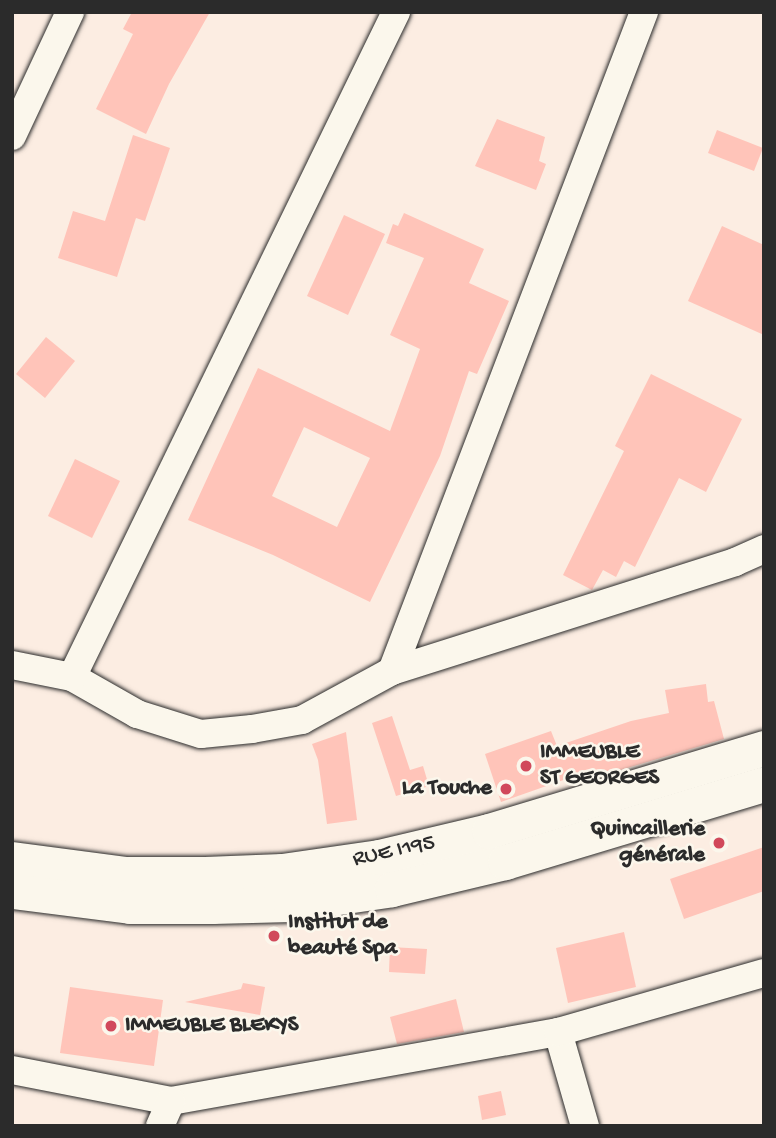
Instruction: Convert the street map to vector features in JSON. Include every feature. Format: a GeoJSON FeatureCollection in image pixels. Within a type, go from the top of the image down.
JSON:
{"type":"FeatureCollection","features":[{"type":"Feature","properties":{"kind":"main road","name":"RUE I195"},"geometry":{"type":"LineString","coordinates":[[12,859],[126,874],[205,874],[282,871],[379,858],[489,831],[764,748]]}},
{"type":"Feature","properties":{"kind":"main road","name":"RUE I195"},"geometry":{"type":"LineString","coordinates":[[12,891],[130,906],[291,904],[379,891],[505,862],[764,784]]}},
{"type":"Feature","properties":{"kind":"street"},"geometry":{"type":"LineString","coordinates":[[12,136],[70,12]]}},
{"type":"Feature","properties":{"kind":"street"},"geometry":{"type":"LineString","coordinates":[[72,677],[396,12]]}},
{"type":"Feature","properties":{"kind":"street"},"geometry":{"type":"LineString","coordinates":[[392,671],[644,12]]}},
{"type":"Feature","properties":{"kind":"street"},"geometry":{"type":"LineString","coordinates":[[12,664],[72,677],[137,714],[201,734],[252,729],[302,720],[392,671],[735,562],[764,549]]}},
{"type":"Feature","properties":{"kind":"street"},"geometry":{"type":"LineString","coordinates":[[12,1070],[166,1114],[558,1032],[764,973]]}},
{"type":"Feature","properties":{"kind":"street"},"geometry":{"type":"LineString","coordinates":[[558,1032],[585,1126]]}},
{"type":"Feature","properties":{"kind":"building"},"geometry":{"type":"Polygon","coordinates":[[[132,12],[210,12],[169,84],[146,134],[96,109],[133,34],[123,29],[132,12]]]}},
{"type":"Feature","properties":{"kind":"building"},"geometry":{"type":"Polygon","coordinates":[[[497,119],[545,137],[539,161],[546,164],[536,190],[475,166],[497,119]]]}},
{"type":"Feature","properties":{"kind":"building"},"geometry":{"type":"Polygon","coordinates":[[[717,130],[763,148],[754,171],[708,153],[717,130]]]}},
{"type":"Feature","properties":{"kind":"building"},"geometry":{"type":"Polygon","coordinates":[[[133,135],[170,148],[145,221],[136,218],[117,277],[58,258],[73,211],[105,221],[133,135]]]}},
{"type":"Feature","properties":{"kind":"building"},"geometry":{"type":"Polygon","coordinates":[[[404,213],[484,249],[469,283],[509,301],[477,374],[469,371],[440,456],[370,602],[273,555],[188,520],[258,368],[390,431],[420,349],[390,335],[424,258],[386,243],[393,224],[398,226],[404,213]],[[304,427],[272,496],[337,527],[370,458],[304,427]]]}},
{"type":"Feature","properties":{"kind":"building"},"geometry":{"type":"Polygon","coordinates":[[[344,215],[385,234],[348,315],[307,296],[344,215]]]}},
{"type":"Feature","properties":{"kind":"building"},"geometry":{"type":"Polygon","coordinates":[[[722,226],[764,245],[764,335],[688,301],[722,226]]]}},
{"type":"Feature","properties":{"kind":"building"},"geometry":{"type":"Polygon","coordinates":[[[46,337],[75,361],[45,398],[16,374],[46,337]]]}},
{"type":"Feature","properties":{"kind":"building"},"geometry":{"type":"Polygon","coordinates":[[[651,374],[742,419],[706,492],[679,478],[635,567],[624,561],[616,577],[603,570],[592,590],[563,575],[624,451],[615,446],[651,374]]]}},
{"type":"Feature","properties":{"kind":"building"},"geometry":{"type":"Polygon","coordinates":[[[75,459],[120,481],[92,538],[48,516],[75,459]]]}},
{"type":"Feature","properties":{"kind":"building"},"geometry":{"type":"Polygon","coordinates":[[[706,684],[708,702],[714,701],[724,739],[574,784],[572,777],[501,802],[485,754],[551,731],[557,746],[631,721],[669,713],[665,690],[706,684]]]}},
{"type":"Feature","properties":{"kind":"building"},"geometry":{"type":"Polygon","coordinates":[[[392,716],[410,770],[423,766],[429,786],[396,796],[372,723],[392,716]]]}},
{"type":"Feature","properties":{"kind":"building"},"geometry":{"type":"Polygon","coordinates":[[[346,732],[357,820],[327,824],[318,760],[312,744],[346,732]]]}},
{"type":"Feature","properties":{"kind":"building"},"geometry":{"type":"Polygon","coordinates":[[[764,847],[764,891],[684,919],[670,879],[764,847]]]}},
{"type":"Feature","properties":{"kind":"building"},"geometry":{"type":"Polygon","coordinates":[[[624,932],[636,987],[568,1003],[556,948],[624,932]]]}},
{"type":"Feature","properties":{"kind":"building"},"geometry":{"type":"Polygon","coordinates":[[[390,947],[427,949],[425,974],[389,972],[390,947]]]}},
{"type":"Feature","properties":{"kind":"building"},"geometry":{"type":"Polygon","coordinates":[[[243,983],[265,987],[260,1015],[185,1002],[241,989],[243,983]]]}},
{"type":"Feature","properties":{"kind":"building","name":"IMMEUBLE BLEKYS"},"geometry":{"type":"Polygon","coordinates":[[[70,987],[163,1000],[154,1066],[60,1053],[70,987]]]}},
{"type":"Feature","properties":{"kind":"building"},"geometry":{"type":"Polygon","coordinates":[[[456,999],[464,1032],[397,1044],[390,1017],[456,999]]]}},
{"type":"Feature","properties":{"kind":"building"},"geometry":{"type":"Polygon","coordinates":[[[501,1091],[506,1115],[482,1120],[478,1096],[501,1091]]]}},
{"type":"Feature","properties":{"kind":"place","name":"IMMEUBLE ST GEORGES"},"geometry":{"type":"Point","coordinates":[526,766]}},
{"type":"Feature","properties":{"kind":"place","name":"La Touche"},"geometry":{"type":"Point","coordinates":[506,789]}},
{"type":"Feature","properties":{"kind":"place","name":"Quincaillerie générale"},"geometry":{"type":"Point","coordinates":[719,843]}},
{"type":"Feature","properties":{"kind":"place","name":"Institut de beauté Spa"},"geometry":{"type":"Point","coordinates":[274,936]}},
{"type":"Feature","properties":{"kind":"place","name":"IMMEUBLE BLEKYS"},"geometry":{"type":"Point","coordinates":[111,1026]}}]}
